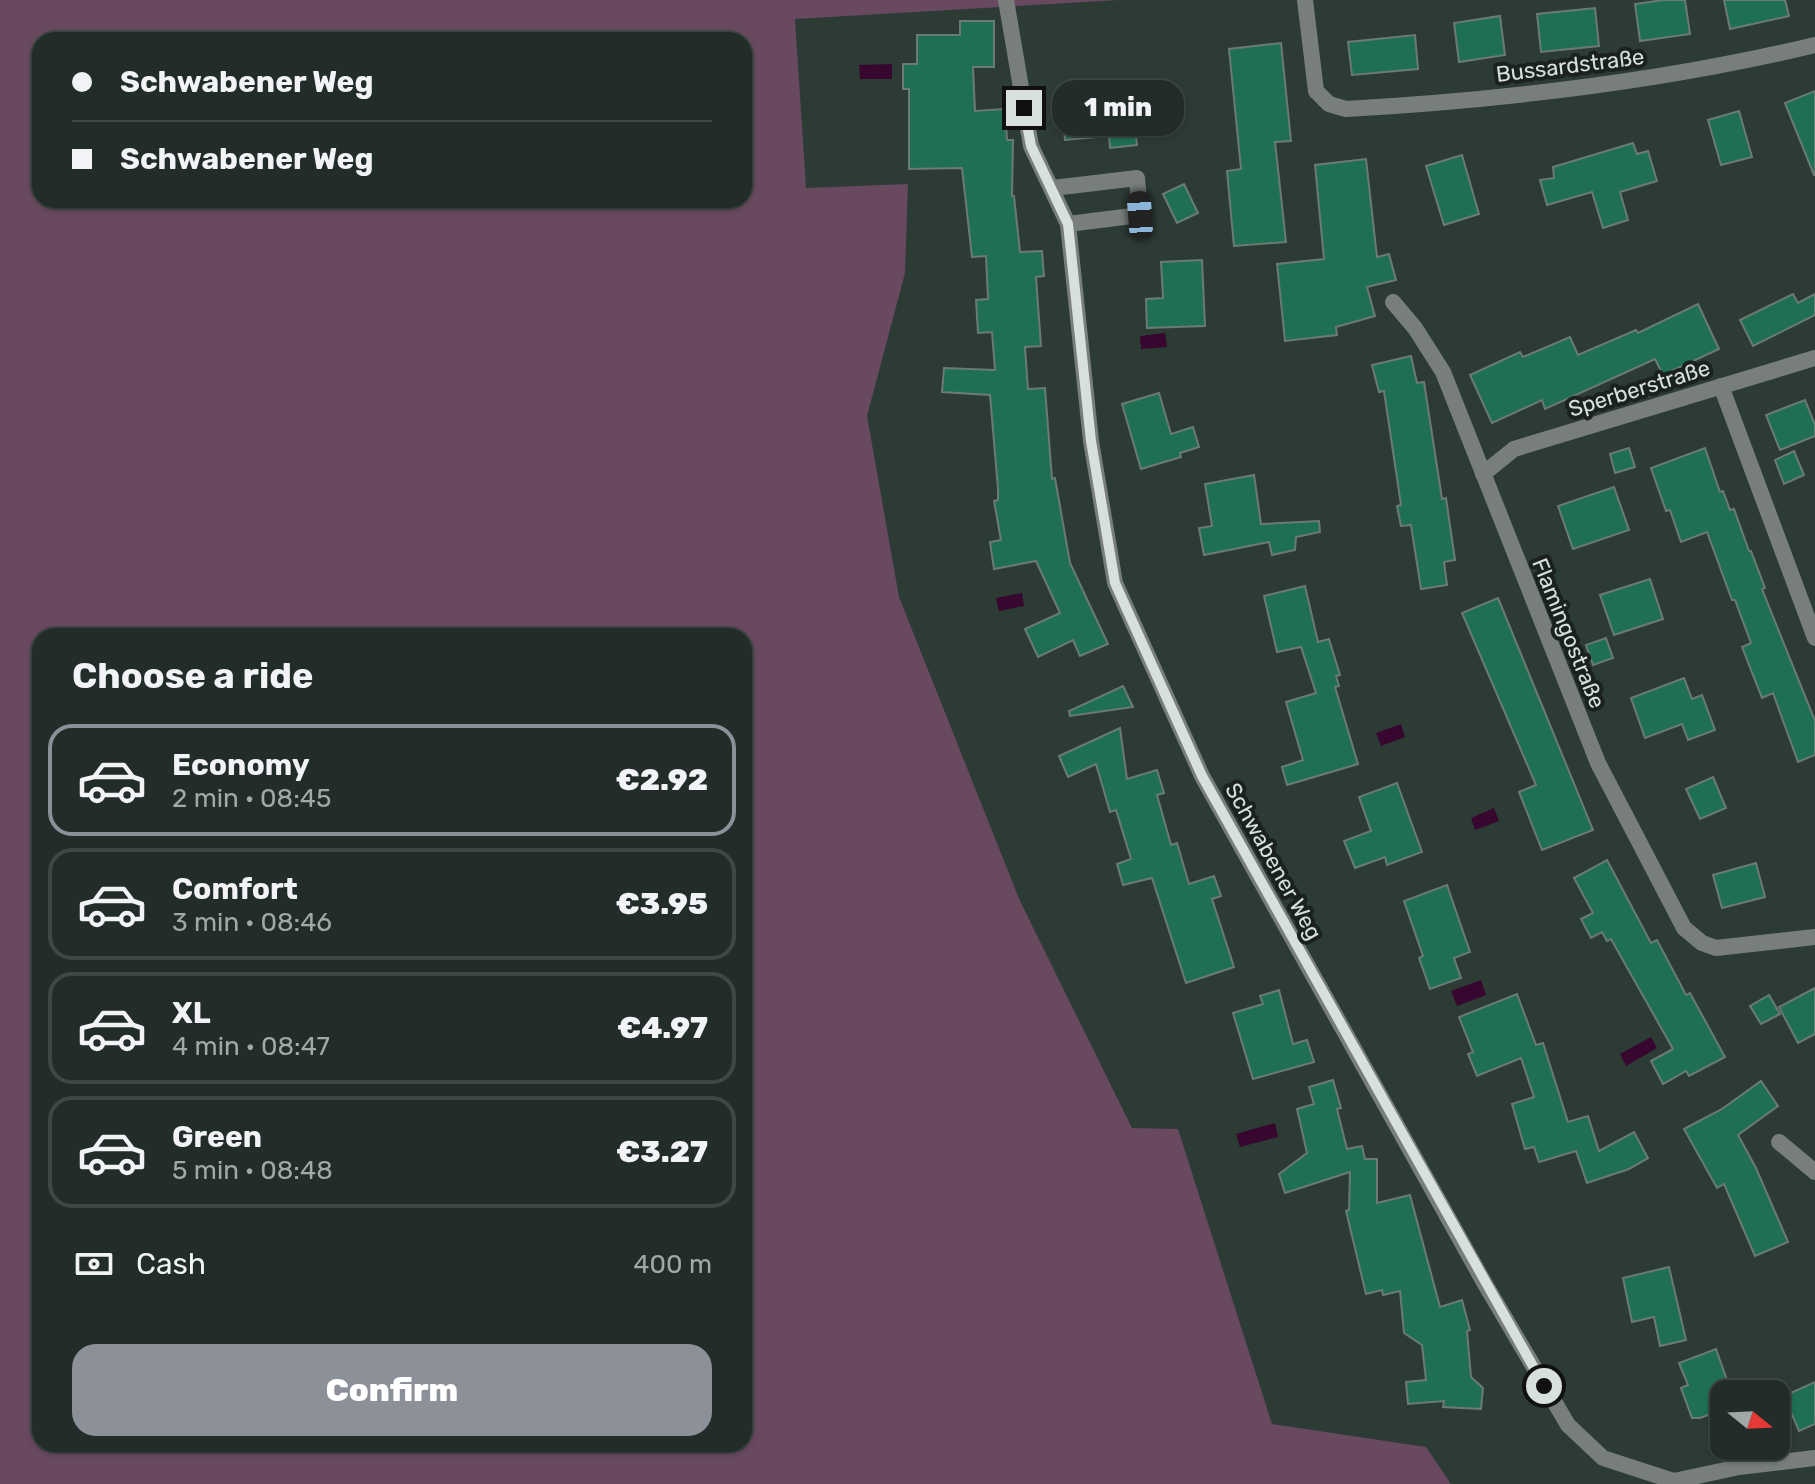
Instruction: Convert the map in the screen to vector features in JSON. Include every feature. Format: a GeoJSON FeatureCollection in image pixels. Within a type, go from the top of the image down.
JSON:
{"type":"FeatureCollection","features":[{"type":"Feature","properties":{"kind":"street","name":"Schwabener Weg"},"geometry":{"type":"LineString","coordinates":[[1006,0],[1031,146],[1068,224],[1091,441],[1115,583],[1209,789],[1568,1425],[1603,1458],[1676,1483]]}},
{"type":"Feature","properties":{"kind":"street","name":"Bussardstraße"},"geometry":{"type":"LineString","coordinates":[[1305,0],[1316,91],[1329,104],[1346,109],[1606,85],[1696,71],[1815,45]]}},
{"type":"Feature","properties":{"kind":"street"},"geometry":{"type":"LineString","coordinates":[[1053,188],[1137,178],[1140,215],[1068,224]]}},
{"type":"Feature","properties":{"kind":"street","name":"Flamingostraße"},"geometry":{"type":"LineString","coordinates":[[1393,302],[1415,328],[1443,372],[1598,763],[1684,928],[1702,943],[1716,948],[1815,937]]}},
{"type":"Feature","properties":{"kind":"street","name":"Sperberstraße"},"geometry":{"type":"LineString","coordinates":[[1483,474],[1514,449],[1815,358]]}},
{"type":"Feature","properties":{"kind":"street"},"geometry":{"type":"LineString","coordinates":[[1721,386],[1815,638]]}},
{"type":"Feature","properties":{"kind":"street"},"geometry":{"type":"LineString","coordinates":[[1779,1142],[1815,1172]]}},
{"type":"Feature","properties":{"kind":"street"},"geometry":{"type":"LineString","coordinates":[[1676,1483],[1739,1467],[1815,1458]]}},
{"type":"Feature","properties":{"kind":"shaded area"},"geometry":{"type":"Polygon","coordinates":[[[0,0],[1119,0],[795,19],[806,188],[908,184],[905,273],[867,416],[899,597],[1020,901],[1132,1128],[1178,1129],[1272,1424],[1426,1447],[1451,1484],[0,1484],[0,0]]]}},
{"type":"Feature","properties":{"kind":"shaded area"},"geometry":{"type":"Polygon","coordinates":[[[892,64],[892,79],[860,79],[859,65],[892,64]]]}},
{"type":"Feature","properties":{"kind":"shaded area"},"geometry":{"type":"Polygon","coordinates":[[[1165,333],[1167,347],[1141,349],[1140,336],[1165,333]]]}},
{"type":"Feature","properties":{"kind":"shaded area"},"geometry":{"type":"Polygon","coordinates":[[[1022,593],[1024,606],[999,611],[996,598],[1022,593]]]}},
{"type":"Feature","properties":{"kind":"shaded area"},"geometry":{"type":"Polygon","coordinates":[[[1401,724],[1405,737],[1381,746],[1376,733],[1401,724]]]}},
{"type":"Feature","properties":{"kind":"shaded area"},"geometry":{"type":"Polygon","coordinates":[[[1494,808],[1499,821],[1475,830],[1471,818],[1494,808]]]}},
{"type":"Feature","properties":{"kind":"shaded area"},"geometry":{"type":"Polygon","coordinates":[[[1481,980],[1486,995],[1457,1006],[1451,991],[1481,980]]]}},
{"type":"Feature","properties":{"kind":"shaded area"},"geometry":{"type":"Polygon","coordinates":[[[1651,1037],[1657,1048],[1626,1066],[1620,1054],[1651,1037]]]}},
{"type":"Feature","properties":{"kind":"shaded area"},"geometry":{"type":"Polygon","coordinates":[[[1275,1123],[1278,1137],[1240,1147],[1236,1134],[1275,1123]]]}},
{"type":"Feature","properties":{"kind":"building"},"geometry":{"type":"Polygon","coordinates":[[[1685,0],[1690,34],[1640,41],[1635,4],[1685,0]]]}},
{"type":"Feature","properties":{"kind":"building"},"geometry":{"type":"Polygon","coordinates":[[[1724,0],[1785,0],[1789,16],[1730,29],[1724,0]]]}},
{"type":"Feature","properties":{"kind":"building"},"geometry":{"type":"Polygon","coordinates":[[[1595,8],[1599,46],[1541,52],[1537,14],[1595,8]]]}},
{"type":"Feature","properties":{"kind":"building"},"geometry":{"type":"Polygon","coordinates":[[[1500,16],[1505,55],[1459,62],[1454,23],[1500,16]]]}},
{"type":"Feature","properties":{"kind":"building"},"geometry":{"type":"Polygon","coordinates":[[[960,21],[994,21],[994,67],[973,67],[975,111],[1005,109],[1007,140],[1013,140],[1012,196],[1020,252],[1042,251],[1044,276],[1036,277],[1041,346],[1025,347],[1028,389],[1045,388],[1052,479],[1055,478],[1070,563],[1108,644],[1080,656],[1073,640],[1038,657],[1025,629],[1060,613],[1036,561],[994,569],[990,542],[1001,540],[994,501],[998,500],[998,489],[990,395],[942,392],[944,368],[995,370],[992,332],[978,333],[976,300],[988,299],[986,256],[972,257],[962,168],[909,169],[909,89],[903,89],[903,64],[917,64],[917,35],[960,35],[960,21]]]}},
{"type":"Feature","properties":{"kind":"building"},"geometry":{"type":"Polygon","coordinates":[[[1415,35],[1418,69],[1352,75],[1348,42],[1415,35]]]}},
{"type":"Feature","properties":{"kind":"building"},"geometry":{"type":"Polygon","coordinates":[[[1281,43],[1291,141],[1275,142],[1286,242],[1234,246],[1227,171],[1241,169],[1229,49],[1281,43]]]}},
{"type":"Feature","properties":{"kind":"building"},"geometry":{"type":"Polygon","coordinates":[[[1086,86],[1088,94],[1131,89],[1137,145],[1110,148],[1109,136],[1065,140],[1060,89],[1086,86]]]}},
{"type":"Feature","properties":{"kind":"building"},"geometry":{"type":"Polygon","coordinates":[[[1815,91],[1815,175],[1814,175],[1785,103],[1815,91]]]}},
{"type":"Feature","properties":{"kind":"building"},"geometry":{"type":"Polygon","coordinates":[[[1739,111],[1752,157],[1721,165],[1708,120],[1739,111]]]}},
{"type":"Feature","properties":{"kind":"building"},"geometry":{"type":"Polygon","coordinates":[[[1633,143],[1637,154],[1648,151],[1657,181],[1620,192],[1628,220],[1603,228],[1592,192],[1547,205],[1540,180],[1554,178],[1553,167],[1633,143]]]}},
{"type":"Feature","properties":{"kind":"building"},"geometry":{"type":"Polygon","coordinates":[[[1462,155],[1479,214],[1444,225],[1426,166],[1462,155]]]}},
{"type":"Feature","properties":{"kind":"building"},"geometry":{"type":"Polygon","coordinates":[[[1366,159],[1377,257],[1389,254],[1396,280],[1367,287],[1375,316],[1336,327],[1337,335],[1285,341],[1277,264],[1324,259],[1315,165],[1366,159]]]}},
{"type":"Feature","properties":{"kind":"building"},"geometry":{"type":"Polygon","coordinates":[[[1184,184],[1198,213],[1177,223],[1163,194],[1184,184]]]}},
{"type":"Feature","properties":{"kind":"building"},"geometry":{"type":"Polygon","coordinates":[[[1202,260],[1205,326],[1147,328],[1146,299],[1163,298],[1161,262],[1202,260]]]}},
{"type":"Feature","properties":{"kind":"building"},"geometry":{"type":"Polygon","coordinates":[[[1793,294],[1798,303],[1815,294],[1815,315],[1753,346],[1740,320],[1793,294]]]}},
{"type":"Feature","properties":{"kind":"building"},"geometry":{"type":"Polygon","coordinates":[[[1698,304],[1719,349],[1663,375],[1655,359],[1545,409],[1542,400],[1492,423],[1470,375],[1520,352],[1523,357],[1570,337],[1578,355],[1636,330],[1638,333],[1698,304]]]}},
{"type":"Feature","properties":{"kind":"building"},"geometry":{"type":"Polygon","coordinates":[[[1411,356],[1417,383],[1424,382],[1455,560],[1444,562],[1447,585],[1421,589],[1411,525],[1401,526],[1397,506],[1401,505],[1384,391],[1379,392],[1372,365],[1411,356]]]}},
{"type":"Feature","properties":{"kind":"building"},"geometry":{"type":"Polygon","coordinates":[[[1159,393],[1171,434],[1193,427],[1199,447],[1180,453],[1181,457],[1141,469],[1122,404],[1159,393]]]}},
{"type":"Feature","properties":{"kind":"building"},"geometry":{"type":"Polygon","coordinates":[[[1805,400],[1815,425],[1815,436],[1780,450],[1766,415],[1805,400]]]}},
{"type":"Feature","properties":{"kind":"building"},"geometry":{"type":"Polygon","coordinates":[[[1629,448],[1635,467],[1615,473],[1610,454],[1629,448]]]}},
{"type":"Feature","properties":{"kind":"building"},"geometry":{"type":"Polygon","coordinates":[[[1705,448],[1720,492],[1723,491],[1730,510],[1734,509],[1751,551],[1765,588],[1762,589],[1815,721],[1815,755],[1798,762],[1773,693],[1762,698],[1742,647],[1751,643],[1707,532],[1681,542],[1651,468],[1705,448]]]}},
{"type":"Feature","properties":{"kind":"building"},"geometry":{"type":"Polygon","coordinates":[[[1794,451],[1804,475],[1784,484],[1775,460],[1794,451]]]}},
{"type":"Feature","properties":{"kind":"building"},"geometry":{"type":"Polygon","coordinates":[[[1254,475],[1261,524],[1319,521],[1320,532],[1296,537],[1295,550],[1272,555],[1269,542],[1204,555],[1199,528],[1212,526],[1205,484],[1254,475]]]}},
{"type":"Feature","properties":{"kind":"building"},"geometry":{"type":"Polygon","coordinates":[[[1614,487],[1629,530],[1573,549],[1558,506],[1614,487]]]}},
{"type":"Feature","properties":{"kind":"building"},"geometry":{"type":"Polygon","coordinates":[[[1650,579],[1663,619],[1614,635],[1600,595],[1650,579]]]}},
{"type":"Feature","properties":{"kind":"building"},"geometry":{"type":"Polygon","coordinates":[[[1305,586],[1318,642],[1329,639],[1340,675],[1336,676],[1339,686],[1335,687],[1358,764],[1287,785],[1282,767],[1303,760],[1286,702],[1316,693],[1301,647],[1277,652],[1264,596],[1305,586]]]}},
{"type":"Feature","properties":{"kind":"building"},"geometry":{"type":"Polygon","coordinates":[[[1498,598],[1593,830],[1542,850],[1519,792],[1536,785],[1462,613],[1498,598]]]}},
{"type":"Feature","properties":{"kind":"building"},"geometry":{"type":"Polygon","coordinates":[[[1606,638],[1613,658],[1593,665],[1586,645],[1606,638]]]}},
{"type":"Feature","properties":{"kind":"building"},"geometry":{"type":"Polygon","coordinates":[[[1684,678],[1692,699],[1702,695],[1715,730],[1688,740],[1682,724],[1645,738],[1631,698],[1684,678]]]}},
{"type":"Feature","properties":{"kind":"building"},"geometry":{"type":"Polygon","coordinates":[[[1123,686],[1133,707],[1070,716],[1069,711],[1123,686]]]}},
{"type":"Feature","properties":{"kind":"building"},"geometry":{"type":"Polygon","coordinates":[[[1120,728],[1127,779],[1157,770],[1164,793],[1157,795],[1171,845],[1177,843],[1189,884],[1214,876],[1221,896],[1212,899],[1234,967],[1186,983],[1152,878],[1123,885],[1117,864],[1131,859],[1116,810],[1110,812],[1096,764],[1068,777],[1059,756],[1120,728]]]}},
{"type":"Feature","properties":{"kind":"building"},"geometry":{"type":"Polygon","coordinates":[[[1713,777],[1726,808],[1700,819],[1686,789],[1713,777]]]}},
{"type":"Feature","properties":{"kind":"building"},"geometry":{"type":"Polygon","coordinates":[[[1397,783],[1422,852],[1387,865],[1385,857],[1355,868],[1344,841],[1371,831],[1359,797],[1397,783]]]}},
{"type":"Feature","properties":{"kind":"building"},"geometry":{"type":"Polygon","coordinates":[[[1607,860],[1651,943],[1657,940],[1686,995],[1690,993],[1725,1057],[1689,1076],[1686,1071],[1663,1084],[1651,1061],[1673,1049],[1611,939],[1607,941],[1602,932],[1591,938],[1581,919],[1593,913],[1574,878],[1607,860]]]}},
{"type":"Feature","properties":{"kind":"building"},"geometry":{"type":"Polygon","coordinates":[[[1756,863],[1765,897],[1722,908],[1713,875],[1756,863]]]}},
{"type":"Feature","properties":{"kind":"building"},"geometry":{"type":"Polygon","coordinates":[[[1447,885],[1470,952],[1454,958],[1461,978],[1430,989],[1419,958],[1423,956],[1404,901],[1447,885]]]}},
{"type":"Feature","properties":{"kind":"building"},"geometry":{"type":"Polygon","coordinates":[[[1815,988],[1815,1034],[1798,1043],[1779,1007],[1815,988]]]}},
{"type":"Feature","properties":{"kind":"building"},"geometry":{"type":"Polygon","coordinates":[[[1279,990],[1293,1044],[1307,1040],[1314,1062],[1253,1079],[1233,1013],[1263,1004],[1260,996],[1279,990]]]}},
{"type":"Feature","properties":{"kind":"building"},"geometry":{"type":"Polygon","coordinates":[[[1517,994],[1536,1045],[1543,1043],[1568,1122],[1588,1116],[1599,1151],[1634,1132],[1648,1158],[1629,1169],[1587,1183],[1576,1151],[1539,1162],[1534,1147],[1525,1149],[1512,1104],[1534,1097],[1521,1058],[1477,1076],[1468,1054],[1473,1052],[1459,1017],[1517,994]]]}},
{"type":"Feature","properties":{"kind":"building"},"geometry":{"type":"Polygon","coordinates":[[[1769,995],[1780,1014],[1761,1024],[1750,1006],[1769,995]]]}},
{"type":"Feature","properties":{"kind":"building"},"geometry":{"type":"Polygon","coordinates":[[[1333,1080],[1347,1149],[1362,1146],[1365,1159],[1377,1159],[1377,1203],[1410,1195],[1440,1307],[1462,1300],[1470,1330],[1467,1331],[1471,1377],[1483,1388],[1481,1409],[1443,1407],[1444,1401],[1408,1404],[1406,1382],[1426,1380],[1422,1345],[1404,1333],[1400,1291],[1383,1295],[1382,1290],[1366,1294],[1346,1211],[1349,1210],[1350,1172],[1285,1193],[1279,1174],[1307,1153],[1297,1109],[1314,1104],[1309,1087],[1333,1080]]]}},
{"type":"Feature","properties":{"kind":"building"},"geometry":{"type":"Polygon","coordinates":[[[1761,1081],[1778,1106],[1738,1135],[1788,1242],[1755,1256],[1724,1184],[1717,1188],[1684,1129],[1722,1109],[1761,1081]]]}},
{"type":"Feature","properties":{"kind":"building"},"geometry":{"type":"Polygon","coordinates":[[[1669,1267],[1686,1340],[1660,1346],[1654,1317],[1632,1322],[1623,1278],[1669,1267]]]}},
{"type":"Feature","properties":{"kind":"building"},"geometry":{"type":"Polygon","coordinates":[[[1716,1349],[1727,1380],[1710,1380],[1710,1414],[1692,1418],[1681,1388],[1688,1385],[1679,1363],[1716,1349]]]}},
{"type":"Feature","properties":{"kind":"building"},"geometry":{"type":"Polygon","coordinates":[[[1815,1382],[1815,1424],[1799,1431],[1790,1410],[1790,1393],[1815,1382]]]}},
{"type":"Feature","properties":{"kind":"route"},"geometry":{"type":"LineString","coordinates":[[1024,108],[1031,146],[1068,224],[1091,441],[1115,583],[1202,776],[1544,1386]]}}]}
